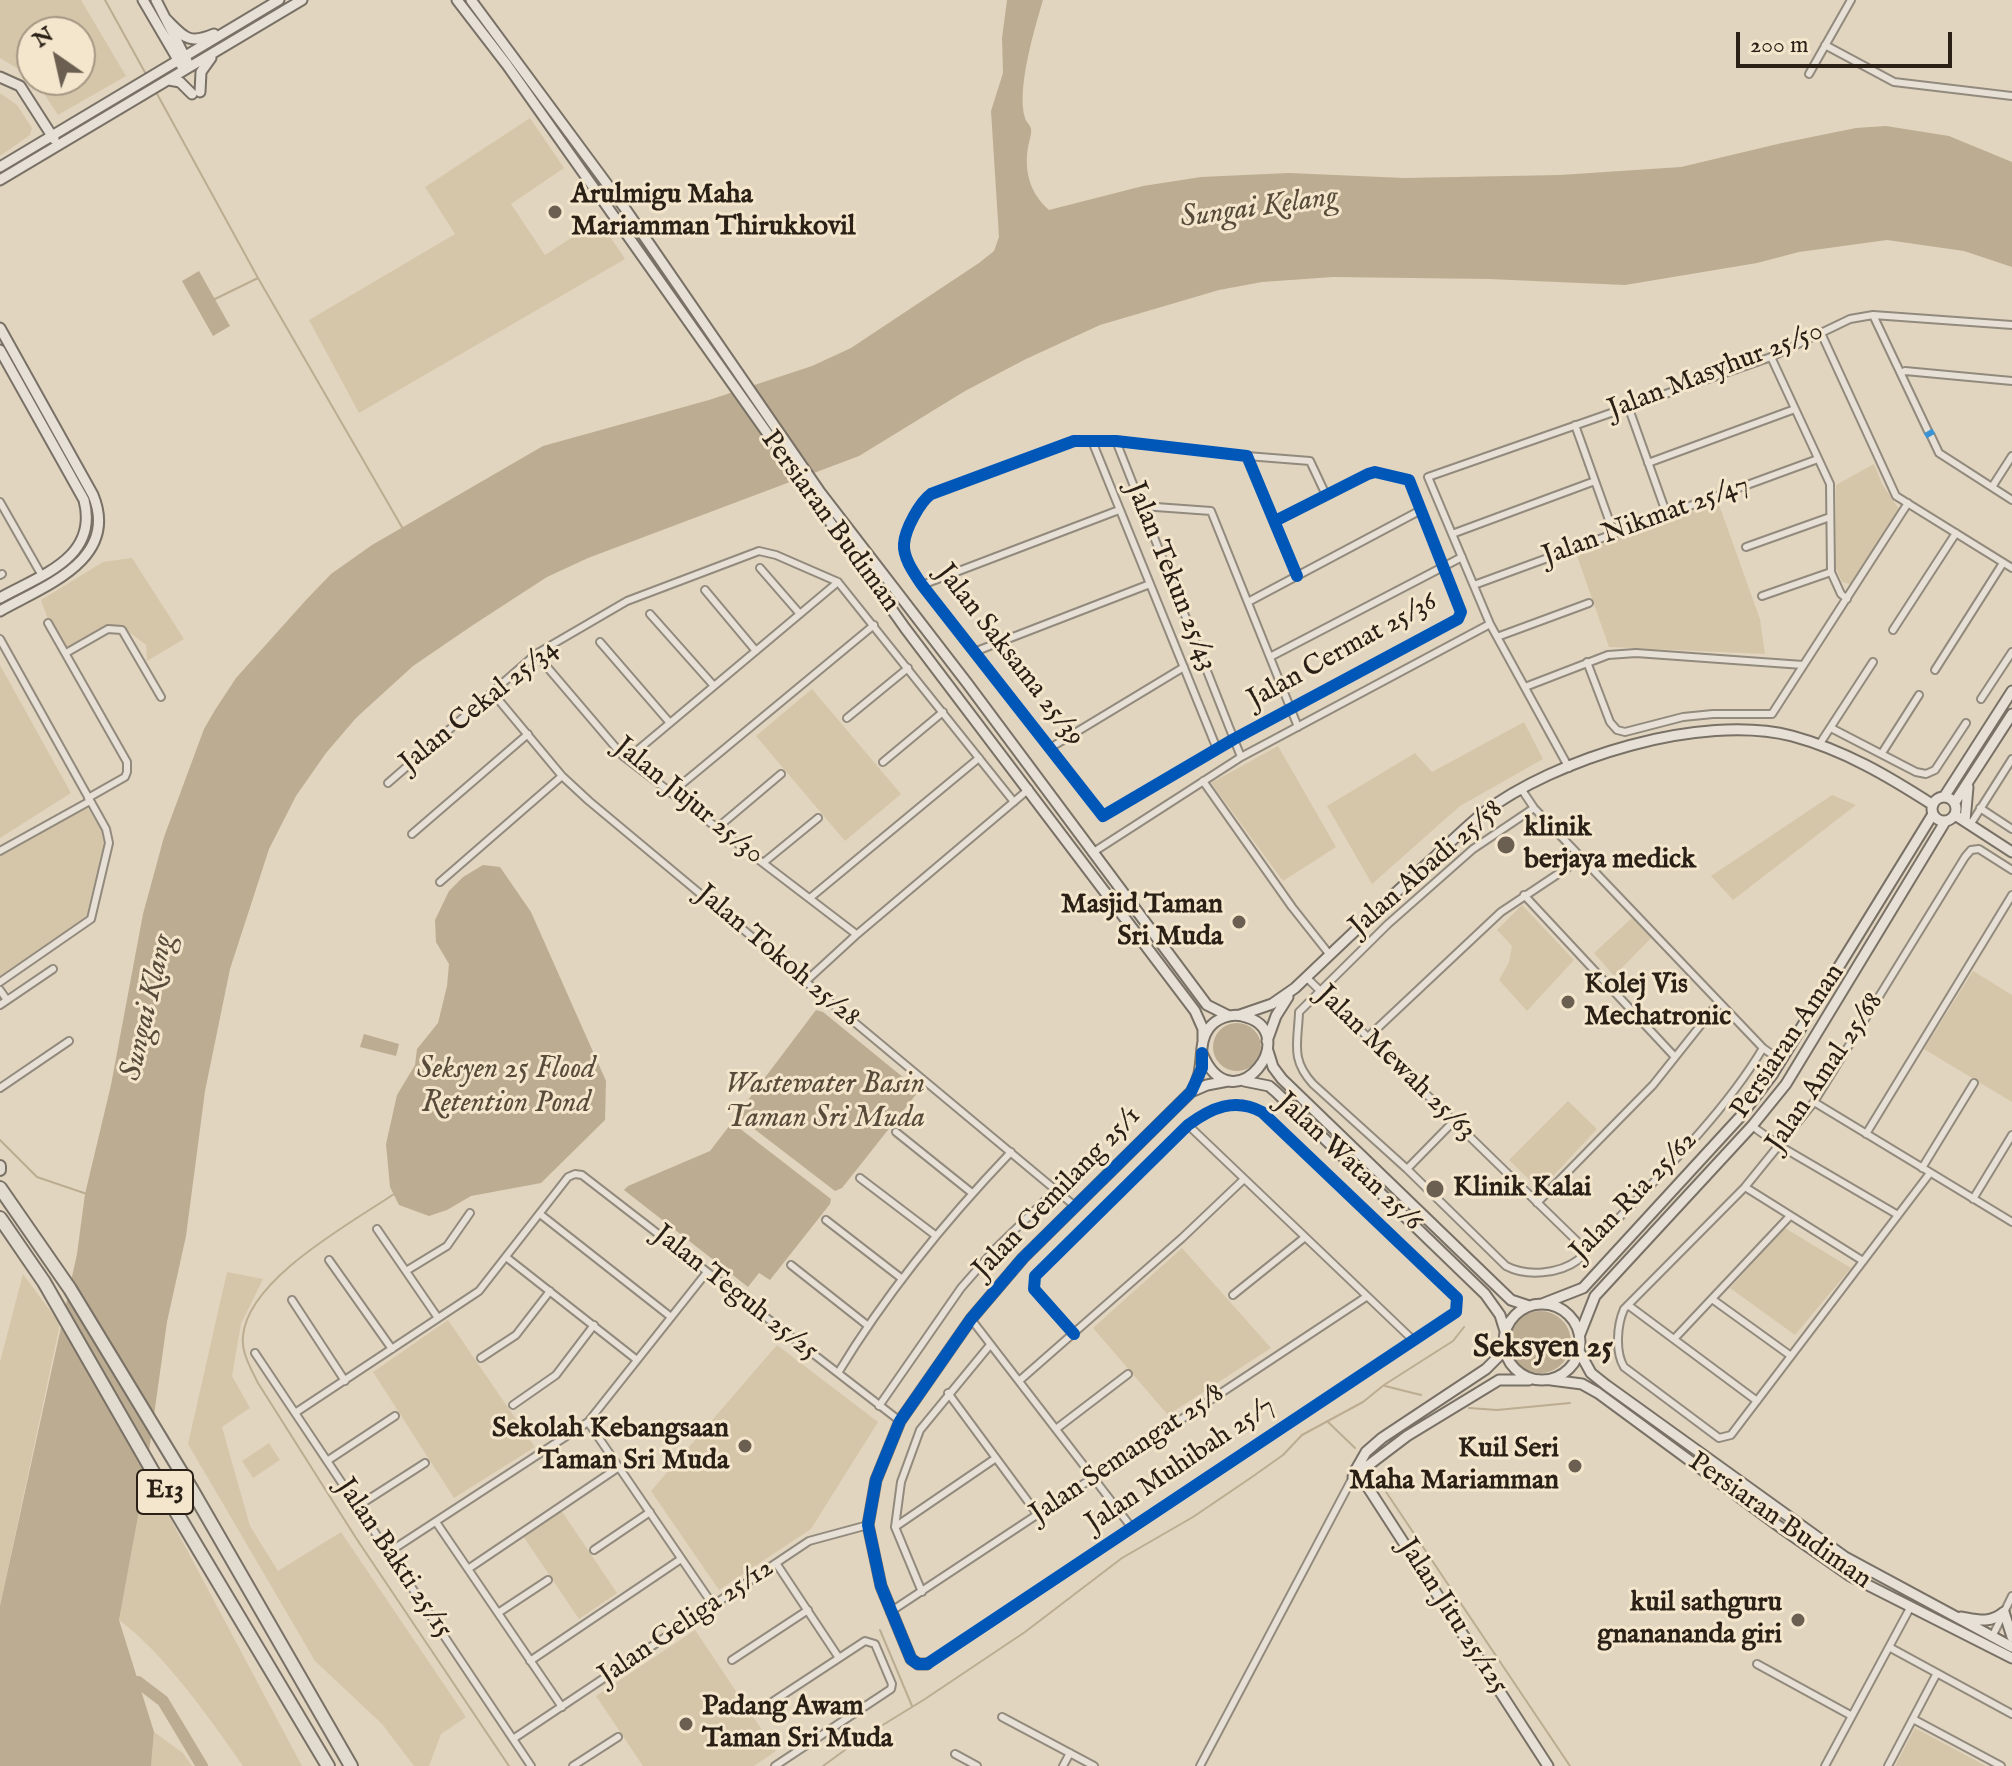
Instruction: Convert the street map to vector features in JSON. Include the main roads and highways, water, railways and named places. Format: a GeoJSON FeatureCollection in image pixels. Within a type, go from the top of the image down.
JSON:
{"type":"FeatureCollection","features":[{"type":"Feature","properties":{"kind":"highway","name":"E13"},"geometry":{"type":"LineString","coordinates":[[0,1188],[79,1302],[192,1490],[351,1766]]}},
{"type":"Feature","properties":{"kind":"highway","name":"E13"},"geometry":{"type":"LineString","coordinates":[[0,1218],[44,1282],[328,1766]]}},
{"type":"Feature","properties":{"kind":"main road"},"geometry":{"type":"LineString","coordinates":[[143,0],[188,69]]}},
{"type":"Feature","properties":{"kind":"main road"},"geometry":{"type":"LineString","coordinates":[[156,0],[181,58]]}},
{"type":"Feature","properties":{"kind":"main road"},"geometry":{"type":"LineString","coordinates":[[0,167],[279,0]]}},
{"type":"Feature","properties":{"kind":"main road"},"geometry":{"type":"LineString","coordinates":[[0,180],[302,0]]}},
{"type":"Feature","properties":{"kind":"main road","name":"Persiaran Budiman"},"geometry":{"type":"LineString","coordinates":[[457,0],[724,364],[905,628],[1195,1011],[1203,1029],[1203,1040]]}},
{"type":"Feature","properties":{"kind":"main road","name":"Persiaran Budiman"},"geometry":{"type":"LineString","coordinates":[[471,0],[624,207],[724,364]]}},
{"type":"Feature","properties":{"kind":"main road"},"geometry":{"type":"LineString","coordinates":[[166,19],[183,35],[194,40],[209,37],[253,15]]}},
{"type":"Feature","properties":{"kind":"main road"},"geometry":{"type":"LineString","coordinates":[[156,74],[167,57],[157,24]]}},
{"type":"Feature","properties":{"kind":"main road"},"geometry":{"type":"LineString","coordinates":[[166,82],[180,82],[196,93],[201,72],[215,53]]}},
{"type":"Feature","properties":{"kind":"main road"},"geometry":{"type":"LineString","coordinates":[[0,77],[20,86],[58,145]]}},
{"type":"Feature","properties":{"kind":"main road"},"geometry":{"type":"LineString","coordinates":[[0,328],[93,495],[99,517],[92,547],[77,567],[0,611]]}},
{"type":"Feature","properties":{"kind":"main road"},"geometry":{"type":"LineString","coordinates":[[0,350],[84,500],[87,513],[87,525],[79,548],[69,558],[0,598]]}},
{"type":"Feature","properties":{"kind":"main road","name":"Persiaran Budiman"},"geometry":{"type":"LineString","coordinates":[[815,495],[967,683],[1207,1005],[1234,1016]]}},
{"type":"Feature","properties":{"kind":"main road"},"geometry":{"type":"LineString","coordinates":[[1955,815],[1945,822],[1938,820],[1933,810],[2012,691]]}},
{"type":"Feature","properties":{"kind":"main road"},"geometry":{"type":"LineString","coordinates":[[1955,815],[1955,802],[2012,714]]}},
{"type":"Feature","properties":{"kind":"main road","name":"Jalan Abadi 25/58"},"geometry":{"type":"LineString","coordinates":[[1234,1016],[1272,1004],[1295,988],[1482,814],[1522,790],[1569,768],[1641,742],[1715,731],[1788,735],[1877,769],[1923,798],[1933,810]]}},
{"type":"Feature","properties":{"kind":"main road"},"geometry":{"type":"LineString","coordinates":[[1967,823],[1969,780]]}},
{"type":"Feature","properties":{"kind":"main road"},"geometry":{"type":"LineString","coordinates":[[1944,797],[1955,802]]}},
{"type":"Feature","properties":{"kind":"main road"},"geometry":{"type":"LineString","coordinates":[[1923,798],[1926,827]]}},
{"type":"Feature","properties":{"kind":"main road","name":"Persiaran Aman"},"geometry":{"type":"LineString","coordinates":[[1542,1304],[1583,1288],[1740,1117],[1781,1061],[1907,861],[1933,810]]}},
{"type":"Feature","properties":{"kind":"main road"},"geometry":{"type":"LineString","coordinates":[[1955,815],[2012,852]]}},
{"type":"Feature","properties":{"kind":"main road","name":"Persiaran Aman"},"geometry":{"type":"LineString","coordinates":[[1580,1334],[1595,1296],[1752,1126],[1786,1084],[1945,822]]}},
{"type":"Feature","properties":{"kind":"main road"},"geometry":{"type":"LineString","coordinates":[[1907,861],[1918,856],[1921,860],[1919,866]]}},
{"type":"Feature","properties":{"kind":"main road","name":"Jalan Abadi 25/58"},"geometry":{"type":"LineString","coordinates":[[1268,1046],[1276,1016],[1295,988]]}},
{"type":"Feature","properties":{"kind":"main road"},"geometry":{"type":"LineString","coordinates":[[1356,1473],[1366,1452],[1382,1438],[1486,1369],[1504,1345],[1505,1331],[1500,1315],[1485,1294],[1276,1092],[1269,1086],[1218,1076],[1208,1067],[1202,1053],[1203,1040],[1217,1020],[1234,1016],[1252,1020],[1262,1029],[1273,1067],[1282,1079],[1511,1300],[1529,1306]]}},
{"type":"Feature","properties":{"kind":"main road"},"geometry":{"type":"LineString","coordinates":[[1235,1081],[1252,1076],[1263,1065],[1268,1046]]}},
{"type":"Feature","properties":{"kind":"main road","name":"Jalan Gemilang 25/1"},"geometry":{"type":"LineString","coordinates":[[927,1664],[918,1664],[911,1659],[890,1612],[868,1525],[876,1480],[900,1421],[971,1319],[1023,1258],[1191,1092],[1202,1068],[1202,1053]]}},
{"type":"Feature","properties":{"kind":"main road","name":"Jalan Gemilang 25/1"},"geometry":{"type":"LineString","coordinates":[[1191,1092],[1207,1085],[1235,1081]]}},
{"type":"Feature","properties":{"kind":"main road"},"geometry":{"type":"LineString","coordinates":[[1356,1473],[1407,1436],[1499,1380],[1551,1380],[1569,1370],[1580,1353],[1580,1334],[1575,1322],[1567,1312],[1555,1306],[1529,1306],[1518,1312],[1505,1331]]}},
{"type":"Feature","properties":{"kind":"main road"},"geometry":{"type":"LineString","coordinates":[[1504,1345],[1512,1367],[1533,1380]]}},
{"type":"Feature","properties":{"kind":"main road","name":"Persiaran Budiman"},"geometry":{"type":"LineString","coordinates":[[1580,1353],[1598,1379],[1845,1557],[2012,1647]]}},
{"type":"Feature","properties":{"kind":"main road","name":"Persiaran Budiman"},"geometry":{"type":"LineString","coordinates":[[1551,1380],[1582,1384],[1598,1393],[1850,1576],[2012,1657]]}},
{"type":"Feature","properties":{"kind":"main road","name":"Jalan Jitu 25/125"},"geometry":{"type":"LineString","coordinates":[[1356,1473],[1548,1766]]}},
{"type":"Feature","properties":{"kind":"main road"},"geometry":{"type":"LineString","coordinates":[[1845,1557],[1904,1597],[1910,1608]]}},
{"type":"Feature","properties":{"kind":"main road"},"geometry":{"type":"LineString","coordinates":[[1950,1615],[1987,1621],[1995,1620],[2004,1612],[2012,1637]]}},
{"type":"Feature","properties":{"kind":"main road"},"geometry":{"type":"LineString","coordinates":[[1992,1637],[1994,1644],[2012,1657]]}},
{"type":"Feature","properties":{"kind":"water"},"geometry":{"type":"Polygon","coordinates":[[[1007,0],[1043,0],[1028,59],[1023,106],[1031,131],[1027,156],[1030,182],[1049,210],[1143,186],[1201,177],[1289,173],[1404,178],[1560,175],[1681,167],[1856,128],[1886,126],[1949,136],[2012,162],[2012,267],[1964,251],[1887,240],[1799,252],[1757,263],[1625,285],[1333,277],[1262,282],[1219,290],[1100,325],[965,391],[859,456],[588,558],[547,577],[413,666],[356,718],[326,753],[296,796],[269,849],[230,969],[205,1091],[186,1236],[167,1322],[146,1473],[119,1620],[154,1732],[151,1766],[0,1766],[0,1606],[77,1254],[85,1194],[111,1085],[143,914],[164,837],[204,729],[236,678],[306,600],[331,574],[372,545],[543,446],[709,400],[812,366],[851,348],[994,251],[999,237],[991,111],[1003,73],[1002,38],[1007,0]]]}},
{"type":"Feature","properties":{"kind":"water"},"geometry":{"type":"Polygon","coordinates":[[[199,271],[230,326],[213,336],[182,281],[199,271]]]}},
{"type":"Feature","properties":{"kind":"water","name":"Seksyen 25 Flood Retention Pond"},"geometry":{"type":"Polygon","coordinates":[[[483,865],[500,867],[531,912],[606,1081],[605,1120],[541,1183],[471,1196],[429,1216],[399,1205],[390,1187],[386,1144],[397,1095],[415,1065],[417,1049],[438,1023],[447,986],[449,964],[436,942],[435,920],[449,891],[463,877],[483,865]]]}},
{"type":"Feature","properties":{"kind":"water","name":"Wastewater Basin Taman Sri Muda"},"geometry":{"type":"Polygon","coordinates":[[[816,1010],[823,1012],[918,1092],[842,1188],[835,1191],[740,1118],[739,1112],[816,1010]]]}},
{"type":"Feature","properties":{"kind":"water"},"geometry":{"type":"Polygon","coordinates":[[[1237,1023],[1254,1030],[1261,1047],[1254,1064],[1237,1071],[1220,1064],[1213,1047],[1220,1030],[1237,1023]]]}},
{"type":"Feature","properties":{"kind":"water"},"geometry":{"type":"Polygon","coordinates":[[[364,1034],[399,1044],[396,1056],[360,1047],[364,1034]]]}},
{"type":"Feature","properties":{"kind":"water","name":"Wastewater Basin Taman Sri Muda"},"geometry":{"type":"Polygon","coordinates":[[[734,1124],[831,1199],[770,1280],[759,1273],[748,1287],[624,1190],[710,1151],[734,1124]]]}},
{"type":"Feature","properties":{"kind":"water"},"geometry":{"type":"Polygon","coordinates":[[[1540,1311],[1562,1320],[1571,1342],[1562,1364],[1540,1373],[1518,1364],[1509,1342],[1518,1320],[1540,1311]]]}},
{"type":"Feature","properties":{"kind":"waterway"},"geometry":{"type":"LineString","coordinates":[[105,0],[147,76]]}},
{"type":"Feature","properties":{"kind":"waterway"},"geometry":{"type":"LineString","coordinates":[[156,92],[258,278],[403,529]]}},
{"type":"Feature","properties":{"kind":"waterway"},"geometry":{"type":"LineString","coordinates":[[215,299],[258,278]]}},
{"type":"Feature","properties":{"kind":"waterway"},"geometry":{"type":"LineString","coordinates":[[0,1140],[37,1177],[87,1194]]}},
{"type":"Feature","properties":{"kind":"waterway"},"geometry":{"type":"LineString","coordinates":[[394,1194],[304,1254],[282,1274],[249,1315],[243,1336],[244,1348],[258,1383],[356,1538],[509,1766]]}},
{"type":"Feature","properties":{"kind":"waterway"},"geometry":{"type":"LineString","coordinates":[[823,1766],[1025,1632],[1122,1558],[1193,1517],[1252,1477],[1283,1455],[1302,1435],[1363,1402],[1453,1341],[1464,1327]]}},
{"type":"Feature","properties":{"kind":"waterway"},"geometry":{"type":"LineString","coordinates":[[1385,1386],[1421,1395]]}},
{"type":"Feature","properties":{"kind":"waterway"},"geometry":{"type":"LineString","coordinates":[[1469,1408],[1497,1410],[1570,1403]]}},
{"type":"Feature","properties":{"kind":"waterway"},"geometry":{"type":"LineString","coordinates":[[1327,1421],[1355,1448]]}},
{"type":"Feature","properties":{"kind":"waterway"},"geometry":{"type":"LineString","coordinates":[[1372,1471],[1570,1766]]}},
{"type":"Feature","properties":{"kind":"waterway"},"geometry":{"type":"LineString","coordinates":[[880,1630],[912,1706]]}},
{"type":"Feature","properties":{"kind":"waterway"},"geometry":{"type":"LineString","coordinates":[[125,1685],[138,1682],[163,1701],[202,1766]]}},
{"type":"Feature","properties":{"kind":"place","name":"Arulmigu Maha Mariamman Thirukkovil"},"geometry":{"type":"Point","coordinates":[555,212]}},
{"type":"Feature","properties":{"kind":"place","name":"klinik berjaya medick"},"geometry":{"type":"Point","coordinates":[1506,845]}},
{"type":"Feature","properties":{"kind":"place","name":"Masjid Taman Sri Muda"},"geometry":{"type":"Point","coordinates":[1239,922]}},
{"type":"Feature","properties":{"kind":"place","name":"Kolej Vis Mechatronic"},"geometry":{"type":"Point","coordinates":[1568,1002]}},
{"type":"Feature","properties":{"kind":"place","name":"Klinik Kalai"},"geometry":{"type":"Point","coordinates":[1435,1189]}},
{"type":"Feature","properties":{"kind":"place","name":"Sekolah Kebangsaan Taman Sri Muda"},"geometry":{"type":"Point","coordinates":[745,1446]}},
{"type":"Feature","properties":{"kind":"place","name":"Kuil Seri Maha Mariamman"},"geometry":{"type":"Point","coordinates":[1575,1466]}},
{"type":"Feature","properties":{"kind":"place","name":"kuil sathguru gnanananda giri"},"geometry":{"type":"Point","coordinates":[1798,1620]}},
{"type":"Feature","properties":{"kind":"place","name":"Padang Awam Taman Sri Muda"},"geometry":{"type":"Point","coordinates":[686,1724]}},
{"type":"Feature","properties":{"kind":"district","name":"Seksyen 25"},"geometry":{"type":"Point","coordinates":[1543,1349]}},
{"type":"Feature","properties":{"kind":"water label","name":"Sungai Kelang"},"geometry":{"type":"Point","coordinates":[1259,209]}},
{"type":"Feature","properties":{"kind":"water label","name":"Sungai Klang"},"geometry":{"type":"Point","coordinates":[149,1008]}}]}
